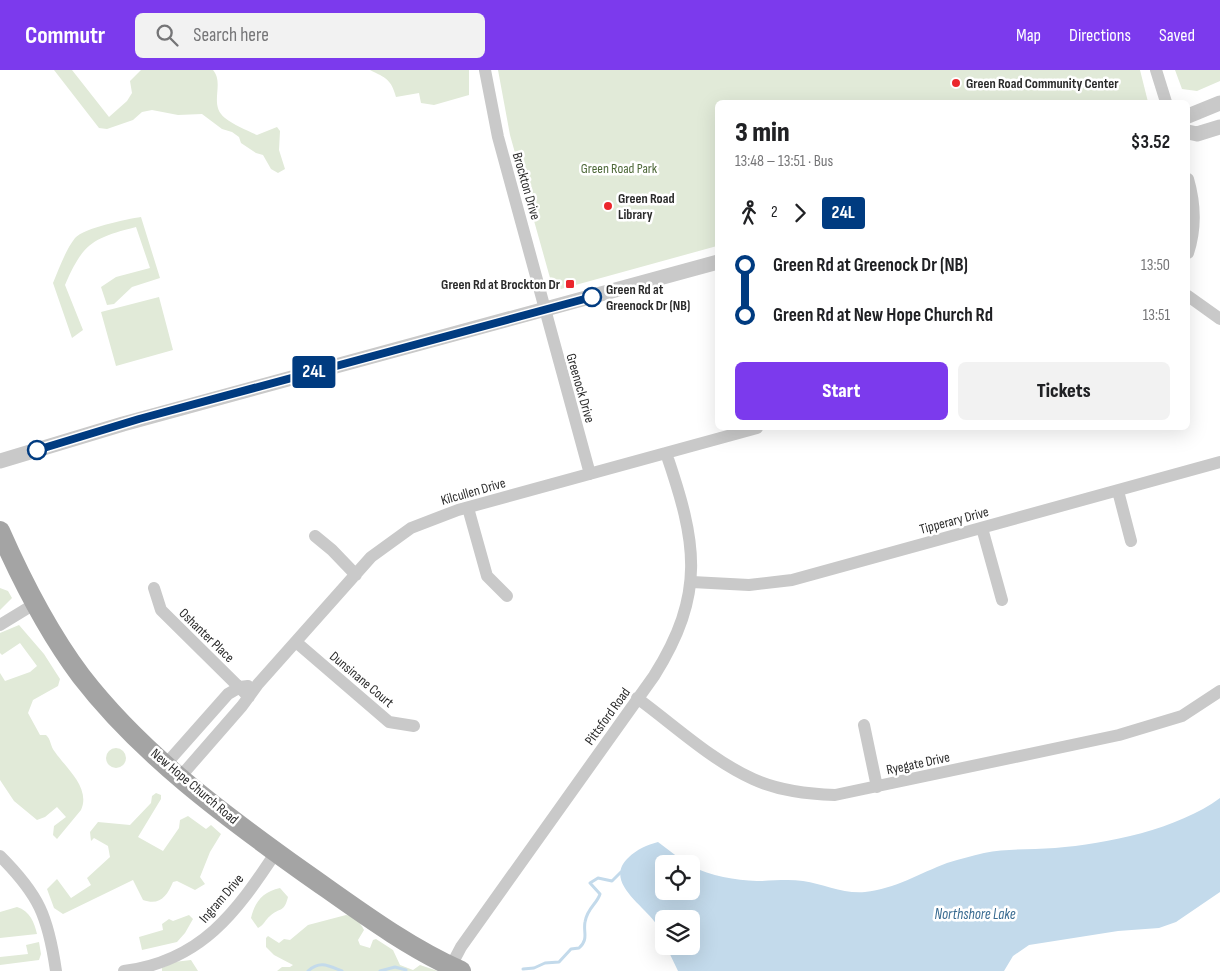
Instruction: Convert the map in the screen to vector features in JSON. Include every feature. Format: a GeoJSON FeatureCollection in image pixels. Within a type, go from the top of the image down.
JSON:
{"type":"FeatureCollection","features":[{"type":"Feature","properties":{"kind":"main road","name":"New Hope Church Road"},"geometry":{"type":"LineString","coordinates":[[0,530],[36,604],[60,645],[92,690],[116,716],[173,770],[276,852],[392,934],[456,969]]}},
{"type":"Feature","properties":{"kind":"street","name":"Brockton Drive"},"geometry":{"type":"LineString","coordinates":[[486,70],[498,137],[546,309]]}},
{"type":"Feature","properties":{"kind":"street"},"geometry":{"type":"LineString","coordinates":[[1156,70],[1165,100]]}},
{"type":"Feature","properties":{"kind":"street"},"geometry":{"type":"LineString","coordinates":[[1190,115],[1220,104]]}},
{"type":"Feature","properties":{"kind":"street"},"geometry":{"type":"LineString","coordinates":[[1190,132],[1197,134],[1220,127]]}},
{"type":"Feature","properties":{"kind":"street"},"geometry":{"type":"LineString","coordinates":[[1190,190],[1194,227],[1190,244]]}},
{"type":"Feature","properties":{"kind":"street"},"geometry":{"type":"LineString","coordinates":[[0,461],[132,421],[715,263]]}},
{"type":"Feature","properties":{"kind":"street"},"geometry":{"type":"LineString","coordinates":[[1190,297],[1220,319]]}},
{"type":"Feature","properties":{"kind":"street","name":"Greenock Drive"},"geometry":{"type":"LineString","coordinates":[[546,309],[560,370],[590,474]]}},
{"type":"Feature","properties":{"kind":"street","name":"Kilcullen Drive"},"geometry":{"type":"LineString","coordinates":[[173,770],[248,697],[371,557],[399,535],[433,518],[749,430]]}},
{"type":"Feature","properties":{"kind":"street","name":"Pittsford Road"},"geometry":{"type":"LineString","coordinates":[[456,969],[461,947],[671,649],[685,615],[692,582],[692,562],[686,524],[666,453]]}},
{"type":"Feature","properties":{"kind":"street","name":"Tipperary Drive"},"geometry":{"type":"LineString","coordinates":[[692,582],[749,586],[792,580],[1220,462]]}},
{"type":"Feature","properties":{"kind":"street"},"geometry":{"type":"LineString","coordinates":[[1118,491],[1131,541]]}},
{"type":"Feature","properties":{"kind":"street"},"geometry":{"type":"LineString","coordinates":[[468,508],[487,576],[507,596]]}},
{"type":"Feature","properties":{"kind":"street"},"geometry":{"type":"LineString","coordinates":[[982,528],[1002,600]]}},
{"type":"Feature","properties":{"kind":"street"},"geometry":{"type":"LineString","coordinates":[[315,536],[332,550],[356,575]]}},
{"type":"Feature","properties":{"kind":"street","name":"Oshanter Place"},"geometry":{"type":"LineString","coordinates":[[154,588],[161,610],[248,697]]}},
{"type":"Feature","properties":{"kind":"street"},"geometry":{"type":"LineString","coordinates":[[0,626],[36,604]]}},
{"type":"Feature","properties":{"kind":"street","name":"Dunsinane Court"},"geometry":{"type":"LineString","coordinates":[[296,642],[389,722],[414,726]]}},
{"type":"Feature","properties":{"kind":"street"},"geometry":{"type":"LineString","coordinates":[[173,770],[228,694],[240,687],[258,684]]}},
{"type":"Feature","properties":{"kind":"street","name":"Ryegate Drive"},"geometry":{"type":"LineString","coordinates":[[637,698],[719,758],[752,779],[769,785],[811,794],[836,795],[1119,736],[1182,716],[1220,691]]}},
{"type":"Feature","properties":{"kind":"street"},"geometry":{"type":"LineString","coordinates":[[864,725],[877,787]]}},
{"type":"Feature","properties":{"kind":"street","name":"Ingram Drive"},"geometry":{"type":"LineString","coordinates":[[124,971],[165,963],[185,953],[203,940],[221,925],[276,852]]}},
{"type":"Feature","properties":{"kind":"street"},"geometry":{"type":"LineString","coordinates":[[0,856],[35,896],[49,927],[56,971]]}},
{"type":"Feature","properties":{"kind":"green space"},"geometry":{"type":"Polygon","coordinates":[[[54,70],[72,70],[109,117],[127,101],[132,93],[130,81],[141,70],[213,70],[218,82],[217,101],[220,113],[232,123],[257,135],[277,127],[280,131],[279,150],[285,169],[278,173],[271,169],[263,155],[256,153],[241,143],[239,137],[232,132],[222,129],[202,114],[178,115],[152,110],[142,112],[133,120],[107,129],[99,128],[54,70]]]}},
{"type":"Feature","properties":{"kind":"green space"},"geometry":{"type":"Polygon","coordinates":[[[370,70],[469,70],[469,95],[434,105],[421,103],[419,93],[396,97],[390,83],[370,70]]]}},
{"type":"Feature","properties":{"kind":"green space","name":"Green Road Park"},"geometry":{"type":"Polygon","coordinates":[[[498,70],[1140,70],[1148,100],[715,100],[715,247],[561,289],[552,285],[510,135],[498,70]]]}},
{"type":"Feature","properties":{"kind":"green space"},"geometry":{"type":"Polygon","coordinates":[[[1175,70],[1220,70],[1220,81],[1197,91],[1182,89],[1175,70]]]}},
{"type":"Feature","properties":{"kind":"green space"},"geometry":{"type":"Polygon","coordinates":[[[141,217],[160,278],[132,287],[114,304],[107,305],[101,287],[116,277],[150,268],[136,227],[109,235],[91,244],[71,271],[65,285],[83,330],[72,338],[53,283],[68,249],[80,234],[96,227],[141,217]]]}},
{"type":"Feature","properties":{"kind":"green space"},"geometry":{"type":"Polygon","coordinates":[[[159,297],[173,350],[116,366],[101,312],[159,297]]]}},
{"type":"Feature","properties":{"kind":"green space"},"geometry":{"type":"Polygon","coordinates":[[[0,588],[8,591],[12,598],[0,610],[0,588]]]}},
{"type":"Feature","properties":{"kind":"green space"},"geometry":{"type":"Polygon","coordinates":[[[19,625],[44,654],[60,679],[58,686],[33,700],[28,713],[40,735],[48,737],[53,750],[76,779],[83,794],[81,810],[57,839],[53,835],[54,826],[66,817],[57,807],[45,817],[37,820],[14,801],[0,780],[0,673],[5,681],[30,672],[37,666],[20,643],[2,655],[0,653],[0,633],[19,625]]]}},
{"type":"Feature","properties":{"kind":"green space"},"geometry":{"type":"Polygon","coordinates":[[[116,748],[123,751],[126,758],[123,765],[116,768],[109,765],[106,758],[109,751],[116,748]]]}},
{"type":"Feature","properties":{"kind":"green space"},"geometry":{"type":"Polygon","coordinates":[[[156,793],[161,795],[161,799],[138,837],[163,851],[179,828],[180,820],[188,816],[206,829],[211,825],[221,834],[210,852],[200,877],[205,884],[195,890],[177,881],[173,882],[168,892],[162,898],[158,901],[149,902],[143,900],[133,880],[63,914],[54,908],[47,889],[57,879],[71,898],[91,885],[87,878],[110,857],[108,846],[94,838],[91,841],[90,832],[98,822],[130,825],[151,803],[152,796],[156,793]]]}},
{"type":"Feature","properties":{"kind":"green space"},"geometry":{"type":"Polygon","coordinates":[[[280,888],[288,897],[285,905],[273,913],[258,928],[251,918],[257,902],[264,895],[280,888]]]}},
{"type":"Feature","properties":{"kind":"green space"},"geometry":{"type":"Polygon","coordinates":[[[17,907],[25,911],[31,918],[37,934],[0,938],[0,912],[17,907]]]}},
{"type":"Feature","properties":{"kind":"green space"},"geometry":{"type":"Polygon","coordinates":[[[189,915],[193,919],[177,942],[142,950],[139,937],[163,930],[162,924],[169,919],[173,921],[189,915]]]}},
{"type":"Feature","properties":{"kind":"green space"},"geometry":{"type":"Polygon","coordinates":[[[346,915],[361,924],[364,930],[358,940],[360,945],[370,948],[373,940],[376,939],[393,950],[400,965],[413,970],[420,965],[438,971],[277,971],[282,967],[293,965],[274,955],[266,947],[266,938],[268,936],[279,943],[284,939],[290,940],[308,925],[346,915]]]}},
{"type":"Feature","properties":{"kind":"green space"},"geometry":{"type":"Polygon","coordinates":[[[39,942],[41,954],[39,960],[0,965],[0,957],[28,954],[26,945],[39,942]]]}},
{"type":"Feature","properties":{"kind":"green space"},"geometry":{"type":"Polygon","coordinates":[[[191,960],[198,971],[162,971],[162,968],[174,962],[191,960]]]}},
{"type":"Feature","properties":{"kind":"water","name":"Northshore Lake"},"geometry":{"type":"Polygon","coordinates":[[[1220,798],[1220,892],[1176,922],[1159,928],[1118,931],[1029,945],[1013,956],[1004,971],[678,971],[670,955],[700,955],[700,910],[655,910],[655,922],[628,892],[620,875],[622,867],[631,855],[650,844],[658,842],[675,855],[655,855],[655,900],[700,900],[700,869],[715,875],[732,878],[757,881],[803,881],[841,890],[865,892],[887,888],[947,863],[984,853],[1001,850],[1075,846],[1119,839],[1163,826],[1203,809],[1220,798]]]}},
{"type":"Feature","properties":{"kind":"waterway"},"geometry":{"type":"LineString","coordinates":[[523,969],[534,968],[545,963],[559,962],[571,949],[579,948],[585,938],[586,917],[600,894],[590,883],[598,878],[612,881],[621,872],[623,873]]}},
{"type":"Feature","properties":{"kind":"waterway"},"geometry":{"type":"LineString","coordinates":[[308,971],[321,965],[342,971]]}},
{"type":"Feature","properties":{"kind":"waterway"},"geometry":{"type":"LineString","coordinates":[[380,971],[395,967],[406,970]]}},
{"type":"Feature","properties":{"kind":"bus line","name":"24L"},"geometry":{"type":"LineString","coordinates":[[37,450],[139,419],[592,297]]}},
{"type":"Feature","properties":{"kind":"place","name":"Green Road Community Center"},"geometry":{"type":"Point","coordinates":[956,83]}},
{"type":"Feature","properties":{"kind":"place","name":"Green Road Library"},"geometry":{"type":"Point","coordinates":[608,206]}},
{"type":"Feature","properties":{"kind":"place","name":"Green Rd at Brockton Dr"},"geometry":{"type":"Point","coordinates":[570,284]}},
{"type":"Feature","properties":{"kind":"place","name":"Green Rd at Greenock Dr (NB)"},"geometry":{"type":"Point","coordinates":[592,297]}}]}
